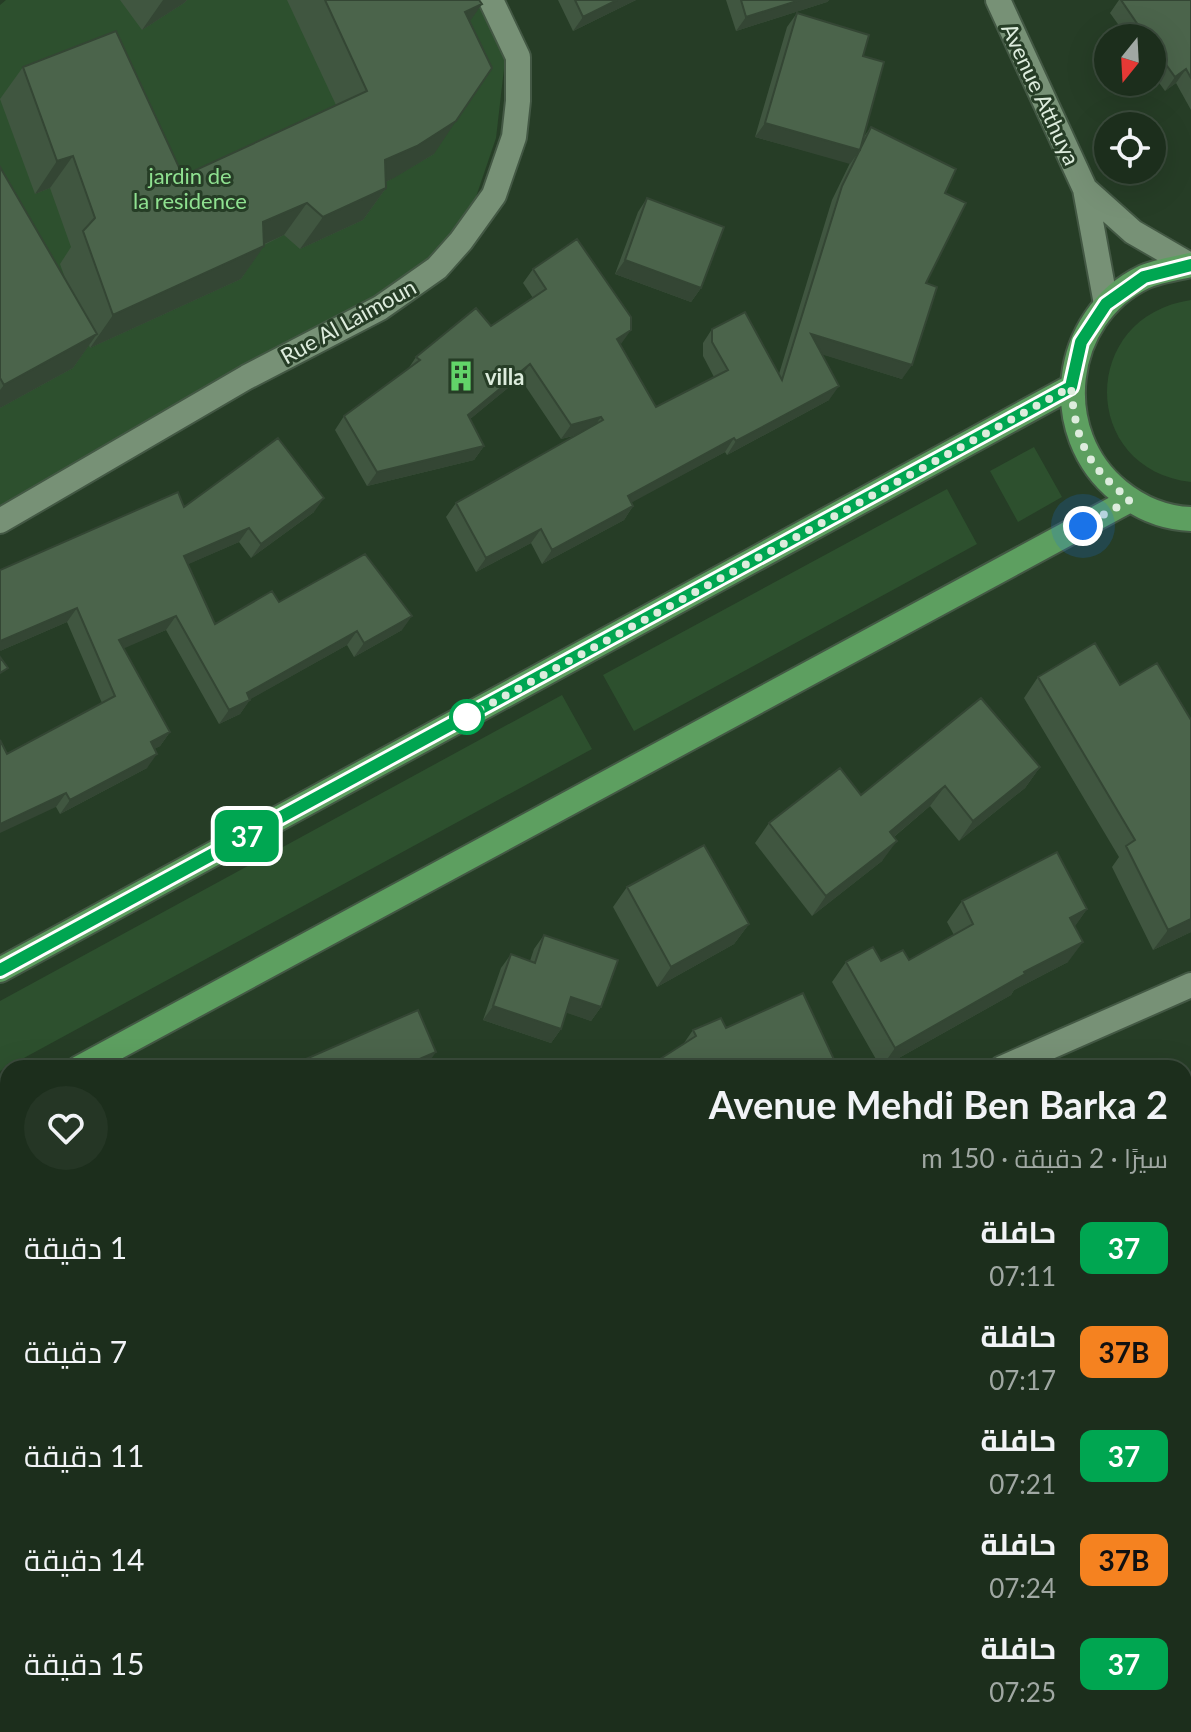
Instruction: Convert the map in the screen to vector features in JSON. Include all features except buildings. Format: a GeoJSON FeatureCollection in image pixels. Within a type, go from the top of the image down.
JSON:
{"type":"FeatureCollection","features":[{"type":"Feature","properties":{"kind":"main road"},"geometry":{"type":"LineString","coordinates":[[1186,521],[1152,512],[1130,500],[1104,479],[1085,452],[1074,420],[1071,387],[1081,342],[1106,304],[1144,277],[1190,265]]}},
{"type":"Feature","properties":{"kind":"main road"},"geometry":{"type":"LineString","coordinates":[[0,970],[1071,387]]}},
{"type":"Feature","properties":{"kind":"main road"},"geometry":{"type":"LineString","coordinates":[[94,1060],[1130,500]]}},
{"type":"Feature","properties":{"kind":"street","name":"Rue Al Laimoun"},"geometry":{"type":"LineString","coordinates":[[0,521],[247,377],[380,308],[437,268],[494,195],[514,137],[518,57],[491,0]]}},
{"type":"Feature","properties":{"kind":"street","name":"Avenue Atthuya"},"geometry":{"type":"LineString","coordinates":[[998,0],[1085,189],[1106,304]]}},
{"type":"Feature","properties":{"kind":"street","name":"Avenue Atthuya"},"geometry":{"type":"LineString","coordinates":[[1085,189],[1133,232],[1190,265]]}},
{"type":"Feature","properties":{"kind":"street"},"geometry":{"type":"LineString","coordinates":[[1020,1060],[1191,985]]}},
{"type":"Feature","properties":{"kind":"green space","name":"jardin de la residence"},"geometry":{"type":"Polygon","coordinates":[[[6,0],[476,0],[505,60],[496,138],[461,241],[360,305],[0,515],[0,5],[6,0]]]}},
{"type":"Feature","properties":{"kind":"green space"},"geometry":{"type":"Polygon","coordinates":[[[1191,300],[1191,482],[1154,471],[1128,450],[1112,423],[1107,392],[1112,361],[1128,333],[1154,312],[1191,300]]]}},
{"type":"Feature","properties":{"kind":"green space"},"geometry":{"type":"Polygon","coordinates":[[[1034,447],[1062,497],[1018,522],[990,471],[1034,447]]]}},
{"type":"Feature","properties":{"kind":"green space"},"geometry":{"type":"Polygon","coordinates":[[[947,489],[977,544],[634,731],[603,675],[947,489]]]}},
{"type":"Feature","properties":{"kind":"green space"},"geometry":{"type":"Polygon","coordinates":[[[562,695],[592,749],[20,1060],[0,1060],[0,1001],[562,695]]]}},
{"type":"Feature","properties":{"kind":"bus line","name":"37"},"geometry":{"type":"LineString","coordinates":[[0,970],[1071,387],[1081,342],[1106,304],[1144,277],[1191,265]]}},
{"type":"Feature","properties":{"kind":"place","name":"villa"},"geometry":{"type":"Point","coordinates":[461,376]}},
{"type":"Feature","properties":{"kind":"route"},"geometry":{"type":"LineString","coordinates":[[467,717],[461,720],[1071,387],[1074,420],[1085,452],[1104,479],[1130,500],[1083,526]]}}]}
